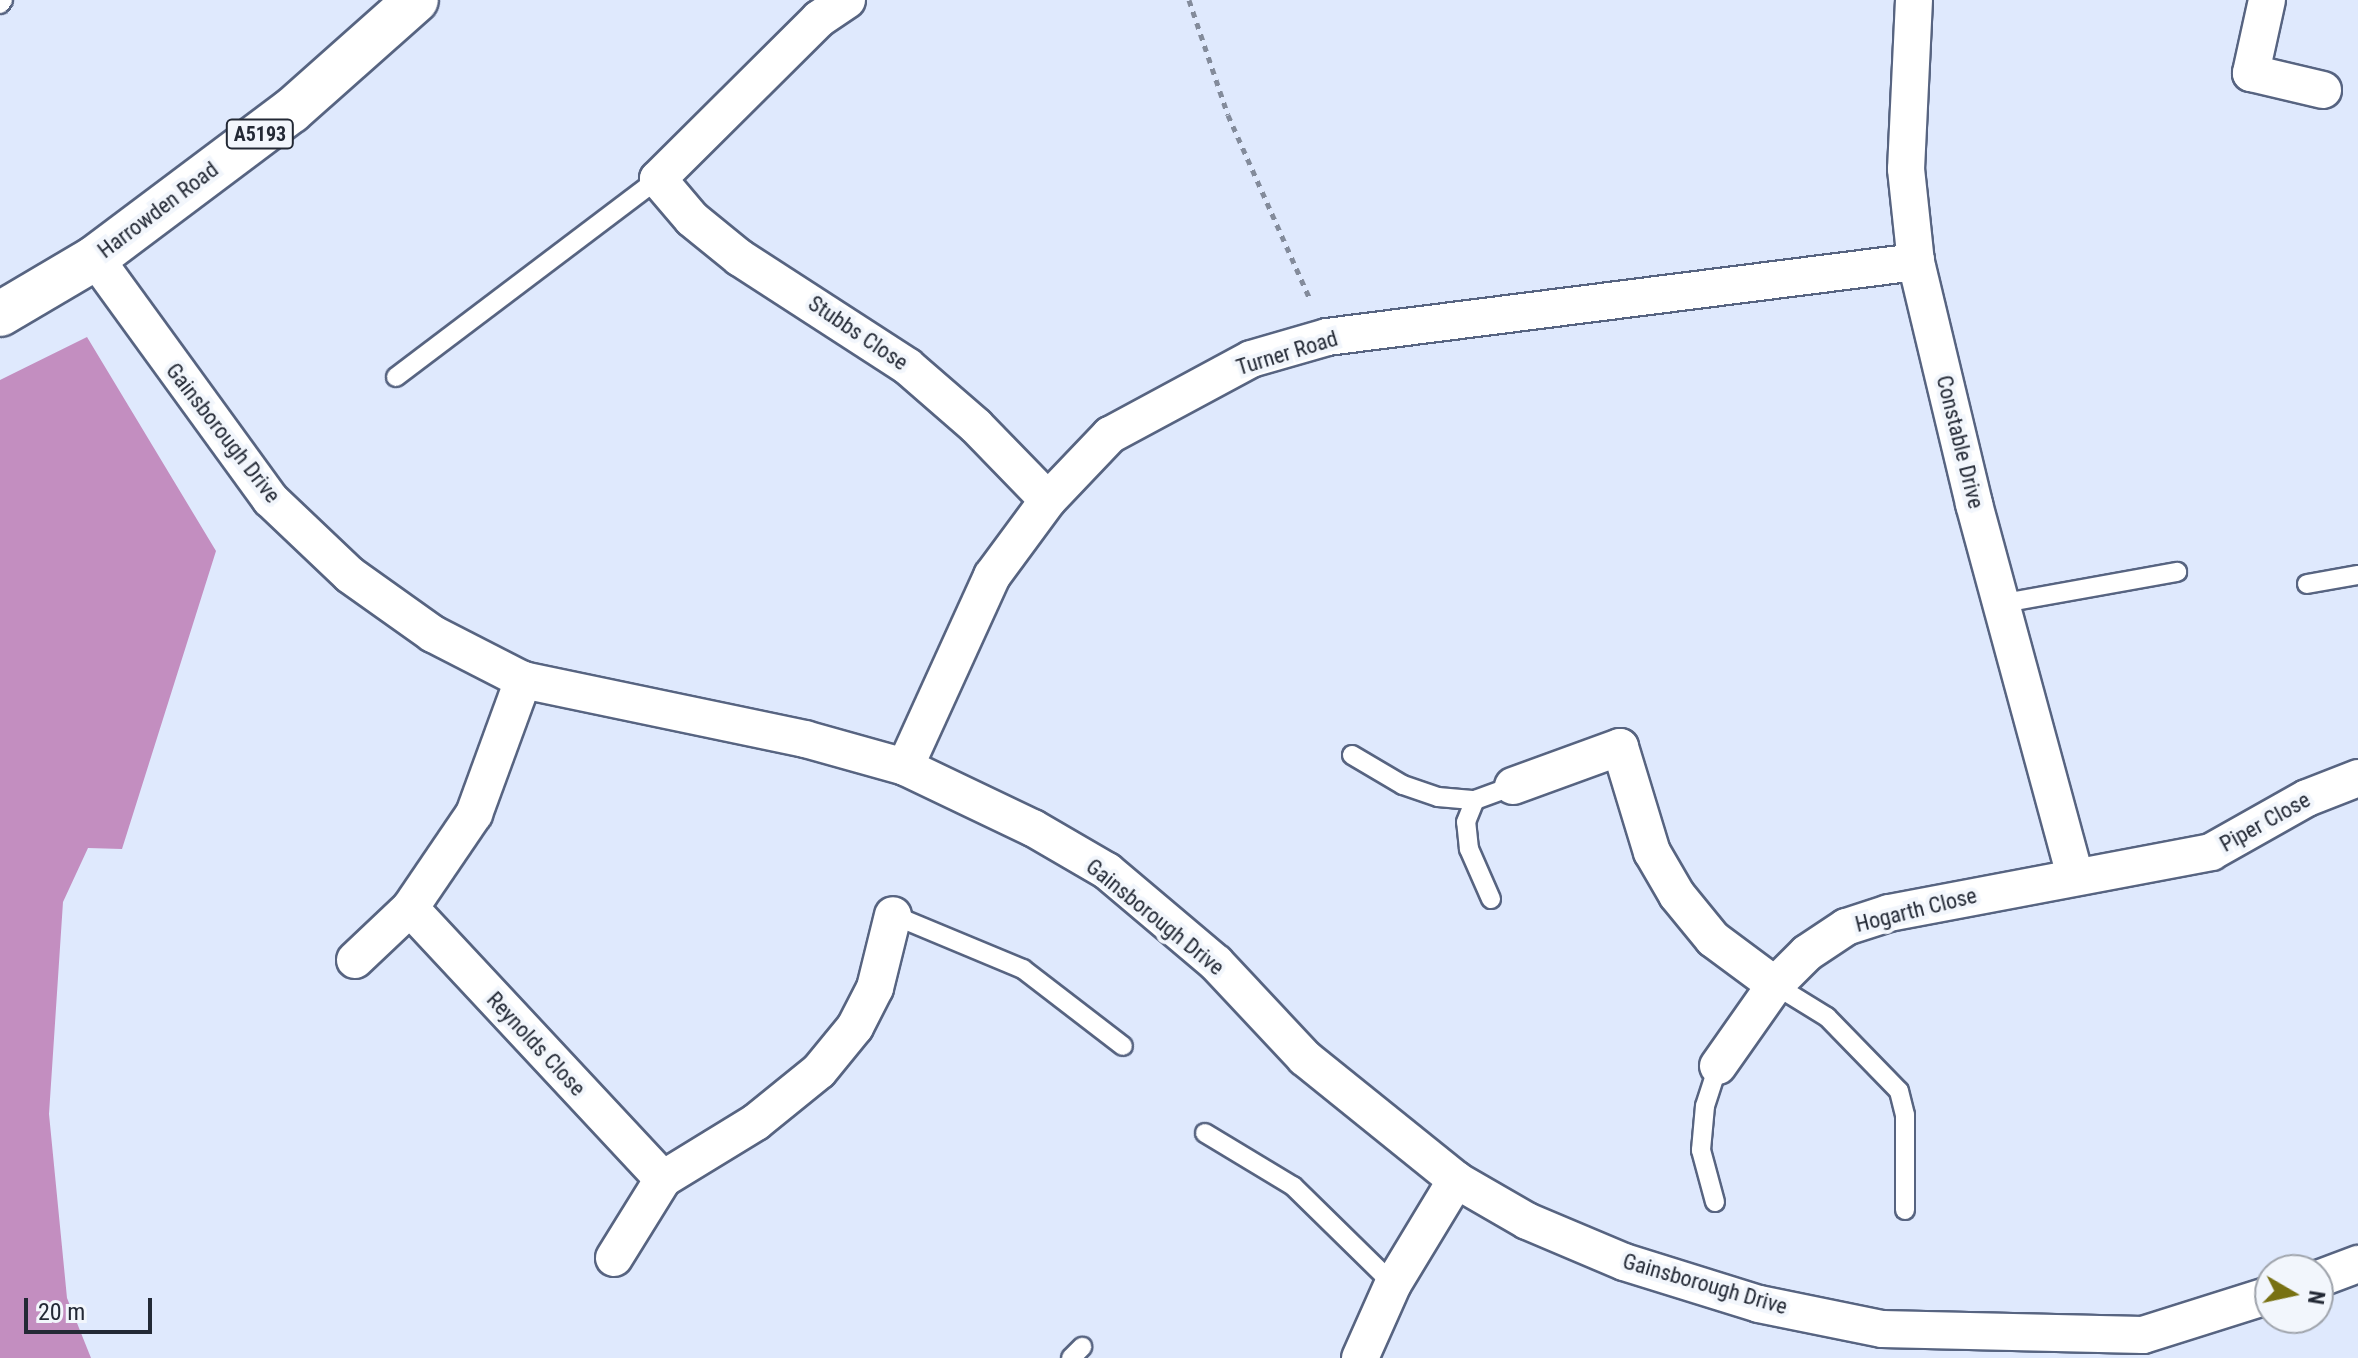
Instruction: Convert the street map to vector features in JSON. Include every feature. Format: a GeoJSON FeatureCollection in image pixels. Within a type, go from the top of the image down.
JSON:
{"type":"FeatureCollection","features":[{"type":"Feature","properties":{"kind":"main road","name":"Harrowden Road"},"geometry":{"type":"LineString","coordinates":[[0,314],[95,258],[291,111],[416,0]]}},
{"type":"Feature","properties":{"kind":"street"},"geometry":{"type":"LineString","coordinates":[[658,179],[819,19],[847,0]]}},
{"type":"Feature","properties":{"kind":"street","name":"Constable Drive"},"geometry":{"type":"LineString","coordinates":[[1914,0],[1906,169],[1916,262],[1974,504],[2004,603],[2075,875]]}},
{"type":"Feature","properties":{"kind":"street"},"geometry":{"type":"LineString","coordinates":[[2267,0],[2251,73],[2323,90]]}},
{"type":"Feature","properties":{"kind":"street","name":"Stubbs Close"},"geometry":{"type":"LineString","coordinates":[[658,179],[692,219],[740,258],[907,366],[976,426],[1048,500]]}},
{"type":"Feature","properties":{"kind":"street","name":"Gainsborough Drive"},"geometry":{"type":"LineString","coordinates":[[95,258],[270,499],[350,575],[433,634],[523,680],[805,739],[905,767],[1033,828],[1107,871],[1216,963],[1305,1058],[1456,1180],[1527,1221],[1624,1262],[1759,1304],[1882,1329],[2145,1347],[2254,1302]]}},
{"type":"Feature","properties":{"kind":"street","name":"Turner Road"},"geometry":{"type":"LineString","coordinates":[[905,767],[992,576],[1048,500],[1110,435],[1251,359],[1327,337],[1916,262]]}},
{"type":"Feature","properties":{"kind":"street"},"geometry":{"type":"LineString","coordinates":[[355,960],[410,908],[474,814],[523,680]]}},
{"type":"Feature","properties":{"kind":"street"},"geometry":{"type":"LineString","coordinates":[[1513,786],[1620,747],[1652,852],[1677,895],[1713,939],[1775,985]]}},
{"type":"Feature","properties":{"kind":"street","name":"Piper Close"},"geometry":{"type":"LineString","coordinates":[[2075,875],[2211,852],[2307,798],[2358,778]]}},
{"type":"Feature","properties":{"kind":"street","name":"Hogarth Close"},"geometry":{"type":"LineString","coordinates":[[1718,1066],[1775,985],[1807,953],[1846,927],[1889,913],[2075,875]]}},
{"type":"Feature","properties":{"kind":"street","name":"Reynolds Close"},"geometry":{"type":"LineString","coordinates":[[410,908],[663,1179]]}},
{"type":"Feature","properties":{"kind":"street"},"geometry":{"type":"LineString","coordinates":[[614,1258],[663,1179],[756,1122],[819,1071],[855,1027],[875,988],[893,915]]}},
{"type":"Feature","properties":{"kind":"street"},"geometry":{"type":"LineString","coordinates":[[1360,1358],[1393,1284],[1456,1180]]}},
{"type":"Feature","properties":{"kind":"street"},"geometry":{"type":"LineString","coordinates":[[2334,1273],[2358,1264]]}},
{"type":"Feature","properties":{"kind":"lane"},"geometry":{"type":"LineString","coordinates":[[396,377],[658,179]]}},
{"type":"Feature","properties":{"kind":"lane"},"geometry":{"type":"LineString","coordinates":[[2004,603],[2177,572]]}},
{"type":"Feature","properties":{"kind":"lane"},"geometry":{"type":"LineString","coordinates":[[2307,584],[2358,575]]}},
{"type":"Feature","properties":{"kind":"lane"},"geometry":{"type":"LineString","coordinates":[[1352,755],[1403,785],[1438,797],[1475,800],[1513,786]]}},
{"type":"Feature","properties":{"kind":"lane"},"geometry":{"type":"LineString","coordinates":[[1475,800],[1466,822],[1469,849],[1491,899]]}},
{"type":"Feature","properties":{"kind":"lane"},"geometry":{"type":"LineString","coordinates":[[893,915],[1023,969],[1123,1046]]}},
{"type":"Feature","properties":{"kind":"lane"},"geometry":{"type":"LineString","coordinates":[[1775,985],[1827,1017],[1899,1091],[1905,1115],[1905,1210]]}},
{"type":"Feature","properties":{"kind":"lane"},"geometry":{"type":"LineString","coordinates":[[1715,1202],[1701,1150],[1705,1106],[1718,1066]]}},
{"type":"Feature","properties":{"kind":"lane"},"geometry":{"type":"LineString","coordinates":[[1205,1133],[1293,1186],[1393,1284]]}},
{"type":"Feature","properties":{"kind":"path"},"geometry":{"type":"LineString","coordinates":[[1189,0],[1228,115],[1327,337]]}},
{"type":"Feature","properties":{"kind":"shaded area"},"geometry":{"type":"Polygon","coordinates":[[[87,337],[216,551],[122,849],[88,848],[63,902],[49,1114],[67,1298],[91,1358],[0,1358],[0,380],[87,337]]]}}]}
